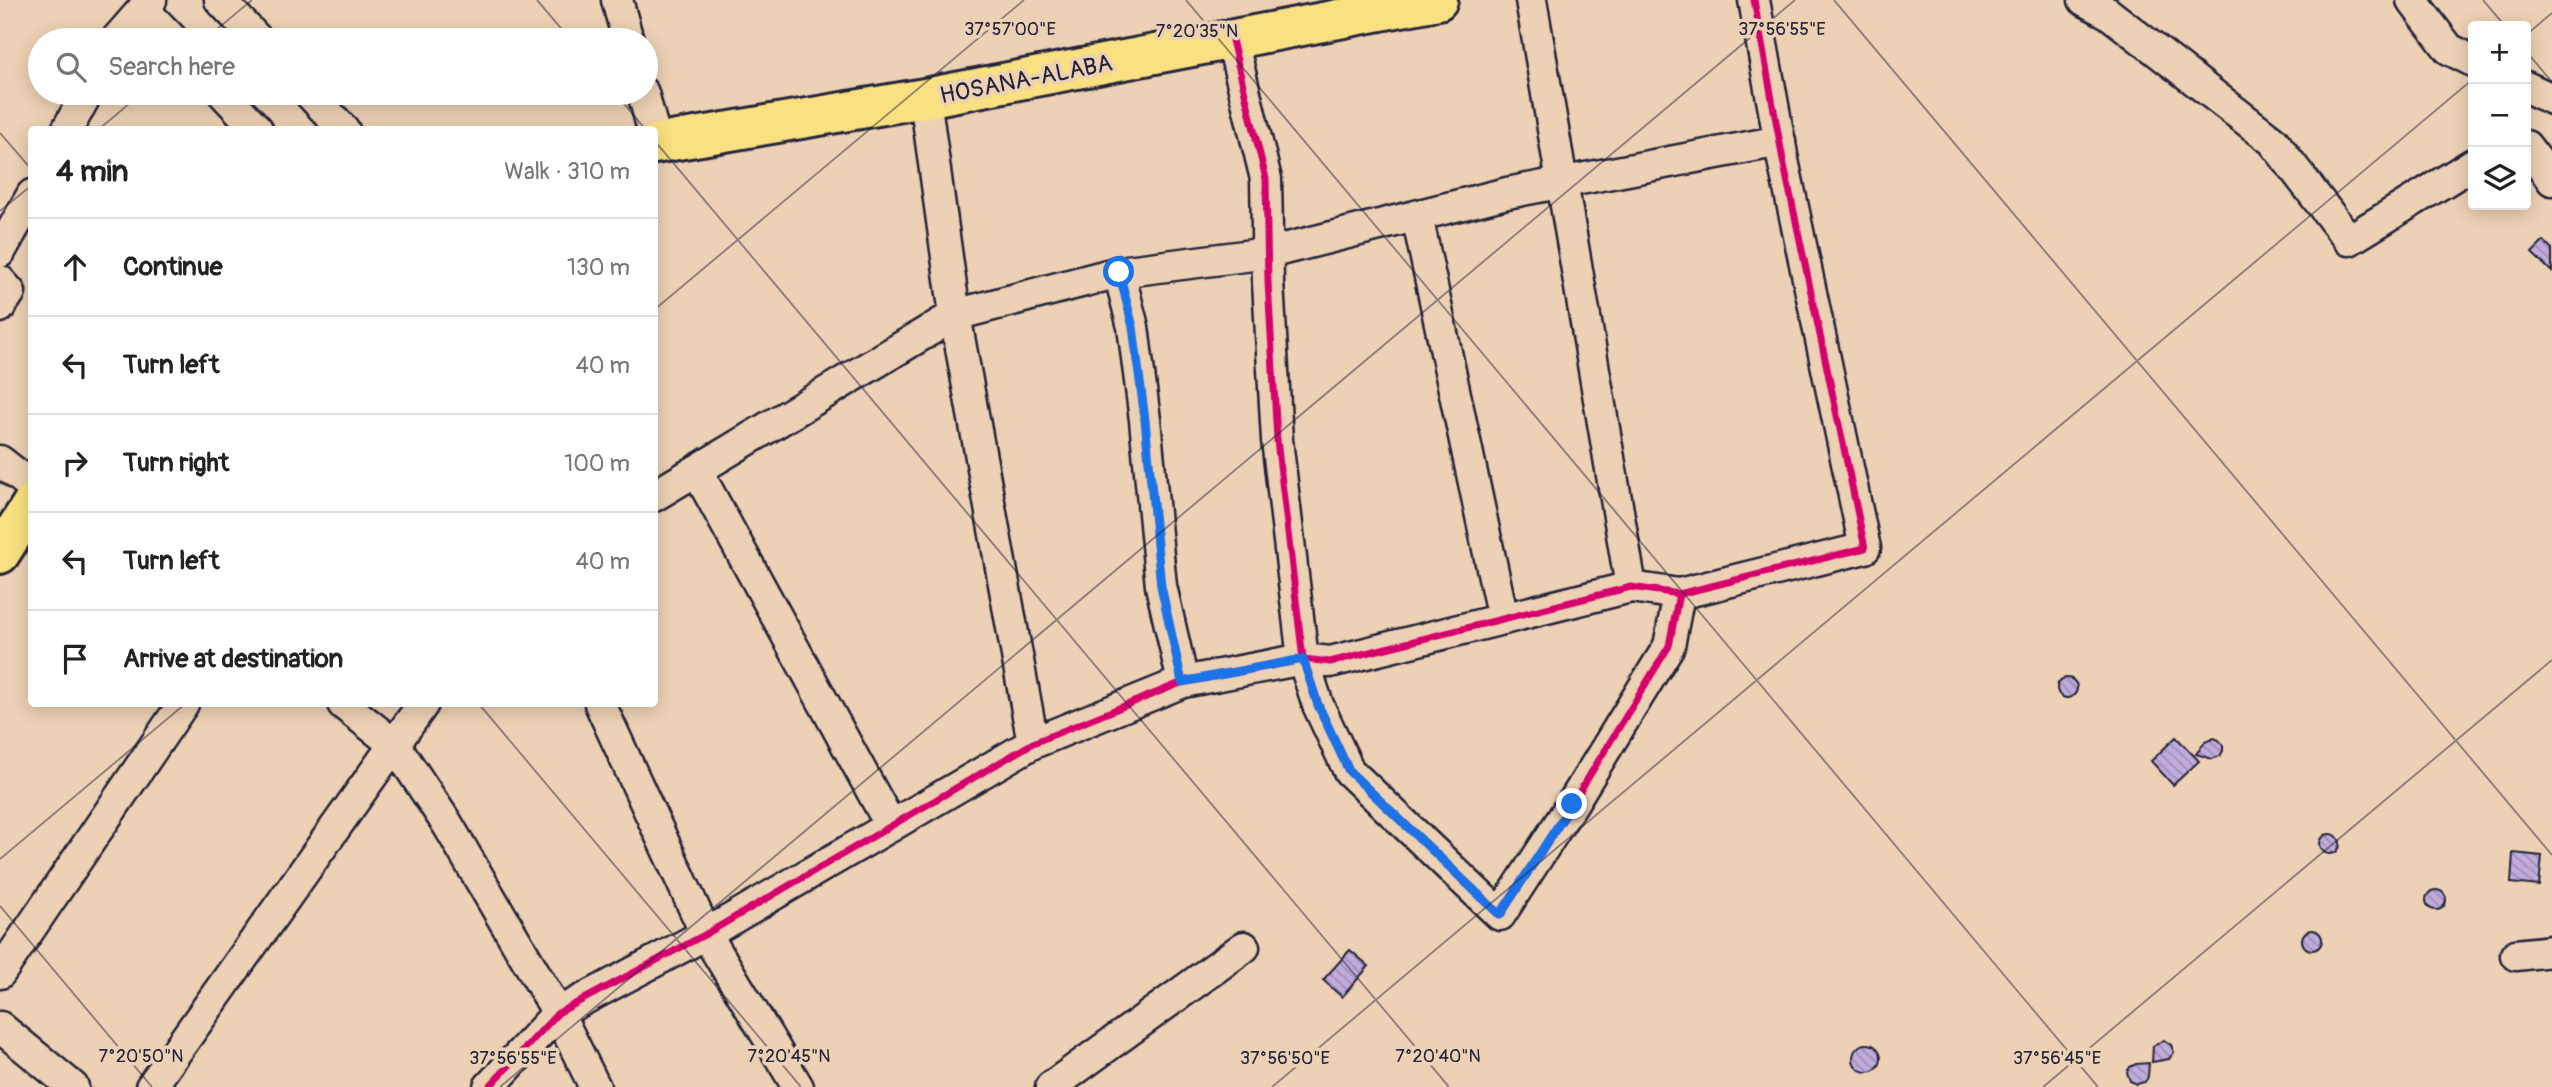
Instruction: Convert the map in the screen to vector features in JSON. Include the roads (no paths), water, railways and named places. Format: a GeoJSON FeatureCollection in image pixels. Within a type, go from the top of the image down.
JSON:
{"type":"FeatureCollection","features":[{"type":"Feature","properties":{"kind":"main road","name":"HOSANA-ALABA"},"geometry":{"type":"LineString","coordinates":[[658,138],[925,98],[1438,0]]}},
{"type":"Feature","properties":{"kind":"main road"},"geometry":{"type":"LineString","coordinates":[[0,554],[28,510]]}},
{"type":"Feature","properties":{"kind":"street"},"geometry":{"type":"LineString","coordinates":[[220,0],[247,28]]}},
{"type":"Feature","properties":{"kind":"street"},"geometry":{"type":"LineString","coordinates":[[1531,0],[1631,587]]}},
{"type":"Feature","properties":{"kind":"street"},"geometry":{"type":"LineString","coordinates":[[489,1087],[558,1013],[706,934],[1033,743],[1182,682],[1303,659],[1330,662],[1631,587],[1679,594],[1864,548],[1780,141],[1754,0]]}},
{"type":"Feature","properties":{"kind":"street"},"geometry":{"type":"LineString","coordinates":[[2084,0],[2108,13],[2273,141],[2349,240],[2468,167]]}},
{"type":"Feature","properties":{"kind":"street"},"geometry":{"type":"LineString","coordinates":[[2412,0],[2461,55]]}},
{"type":"Feature","properties":{"kind":"street"},"geometry":{"type":"LineString","coordinates":[[618,1],[625,28]]}},
{"type":"Feature","properties":{"kind":"street"},"geometry":{"type":"LineString","coordinates":[[126,28],[147,4],[164,28]]}},
{"type":"Feature","properties":{"kind":"street"},"geometry":{"type":"LineString","coordinates":[[1232,40],[1266,179],[1277,440],[1303,659],[1318,705],[1349,771],[1500,915],[1669,646],[1679,594]]}},
{"type":"Feature","properties":{"kind":"street"},"geometry":{"type":"LineString","coordinates":[[2531,89],[2552,99]]}},
{"type":"Feature","properties":{"kind":"street"},"geometry":{"type":"LineString","coordinates":[[925,98],[956,315],[1033,743]]}},
{"type":"Feature","properties":{"kind":"street"},"geometry":{"type":"LineString","coordinates":[[69,126],[81,105]]}},
{"type":"Feature","properties":{"kind":"street"},"geometry":{"type":"LineString","coordinates":[[234,105],[254,126]]}},
{"type":"Feature","properties":{"kind":"street"},"geometry":{"type":"LineString","coordinates":[[320,105],[340,126]]}},
{"type":"Feature","properties":{"kind":"street"},"geometry":{"type":"LineString","coordinates":[[646,105],[652,126]]}},
{"type":"Feature","properties":{"kind":"street"},"geometry":{"type":"LineString","coordinates":[[658,494],[956,315],[1119,272],[1268,253],[1561,183],[1780,141]]}},
{"type":"Feature","properties":{"kind":"street"},"geometry":{"type":"LineString","coordinates":[[2527,147],[2552,180]]}},
{"type":"Feature","properties":{"kind":"street"},"geometry":{"type":"LineString","coordinates":[[0,252],[28,202]]}},
{"type":"Feature","properties":{"kind":"street"},"geometry":{"type":"LineString","coordinates":[[1417,216],[1503,619]]}},
{"type":"Feature","properties":{"kind":"street"},"geometry":{"type":"LineString","coordinates":[[1119,272],[1133,327],[1161,586],[1182,682]]}},
{"type":"Feature","properties":{"kind":"street"},"geometry":{"type":"LineString","coordinates":[[0,461],[28,483]]}},
{"type":"Feature","properties":{"kind":"street"},"geometry":{"type":"LineString","coordinates":[[697,471],[891,826]]}},
{"type":"Feature","properties":{"kind":"street"},"geometry":{"type":"LineString","coordinates":[[0,973],[181,707]]}},
{"type":"Feature","properties":{"kind":"street"},"geometry":{"type":"LineString","coordinates":[[347,707],[395,745],[448,825],[558,1013],[595,1087]]}},
{"type":"Feature","properties":{"kind":"street"},"geometry":{"type":"LineString","coordinates":[[151,1087],[421,707]]}},
{"type":"Feature","properties":{"kind":"street"},"geometry":{"type":"LineString","coordinates":[[601,707],[706,934],[798,1087]]}},
{"type":"Feature","properties":{"kind":"street"},"geometry":{"type":"LineString","coordinates":[[1051,1087],[1244,947]]}},
{"type":"Feature","properties":{"kind":"street"},"geometry":{"type":"LineString","coordinates":[[2516,955],[2552,951]]}},
{"type":"Feature","properties":{"kind":"street"},"geometry":{"type":"LineString","coordinates":[[0,1027],[73,1087]]}}]}
